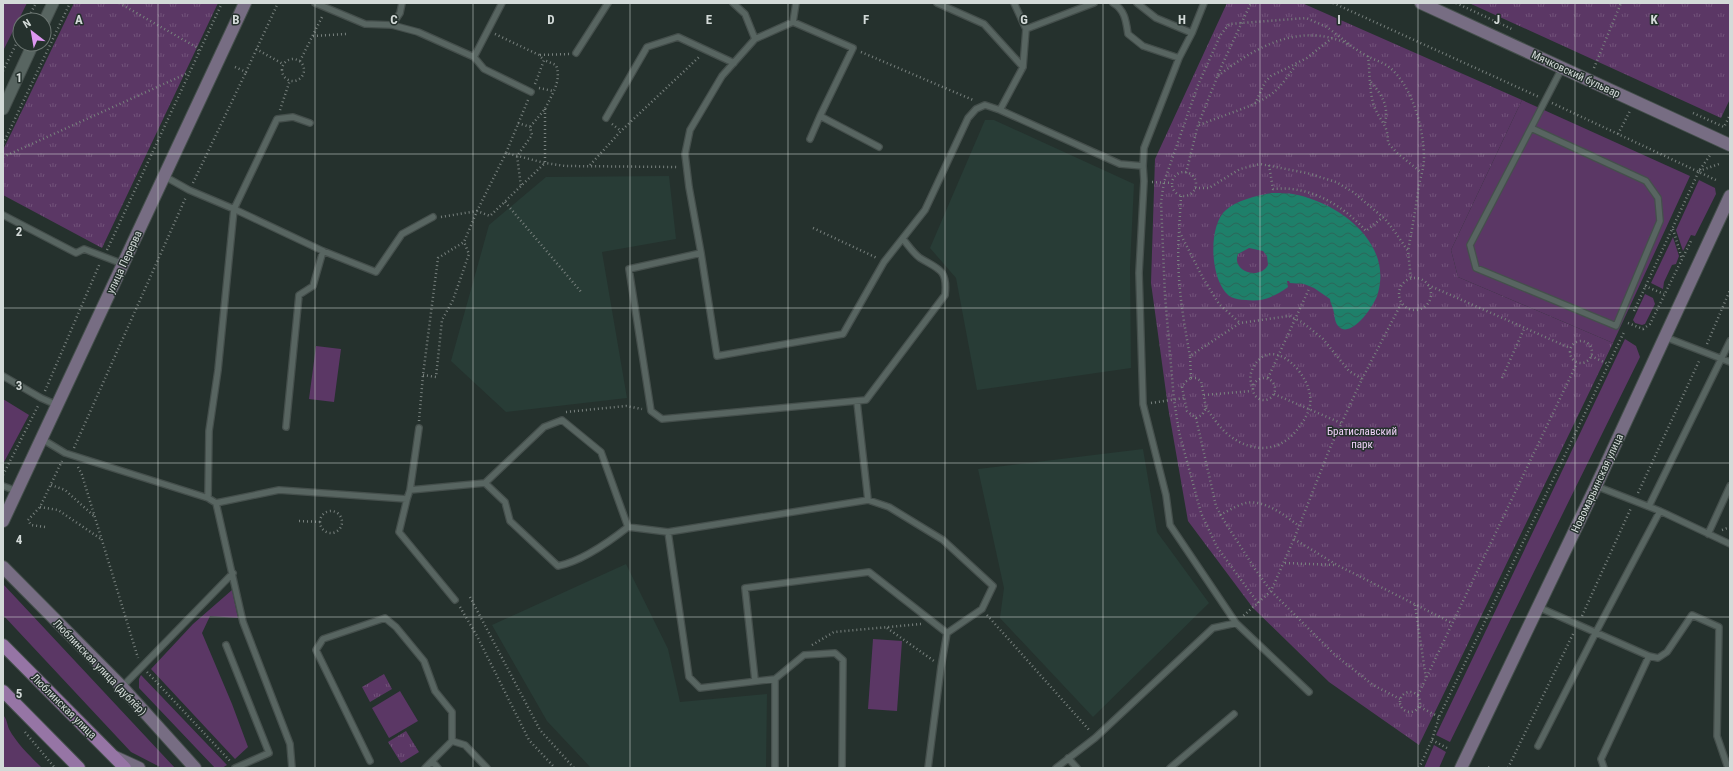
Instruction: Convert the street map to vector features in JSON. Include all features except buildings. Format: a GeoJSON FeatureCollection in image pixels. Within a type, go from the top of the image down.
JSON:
{"type":"FeatureCollection","features":[{"type":"Feature","properties":{"kind":"main road","name":"Люблинская улица"},"geometry":{"type":"LineString","coordinates":[[3,645],[125,768]]}},
{"type":"Feature","properties":{"kind":"main road"},"geometry":{"type":"LineString","coordinates":[[3,691],[79,768]]}},
{"type":"Feature","properties":{"kind":"street","name":"улица Перерва"},"geometry":{"type":"LineString","coordinates":[[3,521],[18,492],[245,3]]}},
{"type":"Feature","properties":{"kind":"street","name":"Мячковский бульвар"},"geometry":{"type":"LineString","coordinates":[[1422,3],[1730,145]]}},
{"type":"Feature","properties":{"kind":"street"},"geometry":{"type":"LineString","coordinates":[[3,109],[30,52]]}},
{"type":"Feature","properties":{"kind":"street","name":"Новомарьинская улица"},"geometry":{"type":"LineString","coordinates":[[1461,768],[1596,486],[1730,196]]}},
{"type":"Feature","properties":{"kind":"street","name":"Люблинская улица (дублёр)"},"geometry":{"type":"LineString","coordinates":[[3,567],[122,687],[195,768]]}},
{"type":"Feature","properties":{"kind":"street"},"geometry":{"type":"LineString","coordinates":[[115,757],[139,768]]}},
{"type":"Feature","properties":{"kind":"lane"},"geometry":{"type":"LineString","coordinates":[[315,3],[365,24],[392,25],[418,32],[474,57],[484,69],[531,92]]}},
{"type":"Feature","properties":{"kind":"lane"},"geometry":{"type":"LineString","coordinates":[[392,25],[400,13],[402,3]]}},
{"type":"Feature","properties":{"kind":"lane"},"geometry":{"type":"LineString","coordinates":[[474,57],[502,3]]}},
{"type":"Feature","properties":{"kind":"lane"},"geometry":{"type":"LineString","coordinates":[[576,53],[608,3]]}},
{"type":"Feature","properties":{"kind":"lane"},"geometry":{"type":"LineString","coordinates":[[733,3],[746,14],[755,39]]}},
{"type":"Feature","properties":{"kind":"lane"},"geometry":{"type":"LineString","coordinates":[[793,22],[796,3]]}},
{"type":"Feature","properties":{"kind":"lane"},"geometry":{"type":"LineString","coordinates":[[937,3],[984,24],[1023,67]]}},
{"type":"Feature","properties":{"kind":"lane"},"geometry":{"type":"LineString","coordinates":[[1000,110],[1023,67],[1026,30],[1014,3]]}},
{"type":"Feature","properties":{"kind":"lane"},"geometry":{"type":"LineString","coordinates":[[1026,30],[1086,4],[1094,3]]}},
{"type":"Feature","properties":{"kind":"lane"},"geometry":{"type":"LineString","coordinates":[[1113,3],[1120,7],[1126,18],[1128,34],[1143,46],[1179,58]]}},
{"type":"Feature","properties":{"kind":"lane"},"geometry":{"type":"LineString","coordinates":[[1138,3],[1156,18],[1192,33]]}},
{"type":"Feature","properties":{"kind":"lane"},"geometry":{"type":"LineString","coordinates":[[1204,3],[1192,33],[1179,58],[1144,148],[1144,181],[1139,273],[1143,404],[1166,496],[1170,525],[1236,623],[1310,692]]}},
{"type":"Feature","properties":{"kind":"lane"},"geometry":{"type":"LineString","coordinates":[[810,139],[853,48],[793,22],[755,39],[722,76],[690,130],[685,154],[686,167],[717,356],[843,334],[884,262],[925,210],[968,118],[976,109],[984,105],[1000,110],[1120,164],[1143,166]]}},
{"type":"Feature","properties":{"kind":"lane"},"geometry":{"type":"LineString","coordinates":[[606,118],[647,47],[678,37],[734,63]]}},
{"type":"Feature","properties":{"kind":"lane"},"geometry":{"type":"LineString","coordinates":[[1531,128],[1646,181],[1658,198],[1660,221],[1616,326],[1476,268],[1470,245],[1562,68]]}},
{"type":"Feature","properties":{"kind":"lane"},"geometry":{"type":"LineString","coordinates":[[820,116],[879,147]]}},
{"type":"Feature","properties":{"kind":"lane"},"geometry":{"type":"LineString","coordinates":[[208,498],[209,431],[218,370],[234,209],[277,119],[293,117],[310,123]]}},
{"type":"Feature","properties":{"kind":"lane"},"geometry":{"type":"LineString","coordinates":[[164,176],[189,190],[234,209],[323,251],[376,272],[402,234],[433,217]]}},
{"type":"Feature","properties":{"kind":"lane"},"geometry":{"type":"LineString","coordinates":[[3,215],[76,253],[84,249],[123,264]]}},
{"type":"Feature","properties":{"kind":"lane"},"geometry":{"type":"LineString","coordinates":[[701,253],[630,269],[652,411],[662,419],[866,400],[945,294],[946,282],[938,267],[918,257],[903,239]]}},
{"type":"Feature","properties":{"kind":"lane"},"geometry":{"type":"LineString","coordinates":[[286,427],[300,295],[313,286],[323,251]]}},
{"type":"Feature","properties":{"kind":"lane"},"geometry":{"type":"LineString","coordinates":[[1665,337],[1730,362]]}},
{"type":"Feature","properties":{"kind":"lane"},"geometry":{"type":"LineString","coordinates":[[1649,506],[1730,342]]}},
{"type":"Feature","properties":{"kind":"lane"},"geometry":{"type":"LineString","coordinates":[[3,376],[41,398],[58,405]]}},
{"type":"Feature","properties":{"kind":"lane"},"geometry":{"type":"LineString","coordinates":[[857,402],[868,500]]}},
{"type":"Feature","properties":{"kind":"lane"},"geometry":{"type":"LineString","coordinates":[[410,490],[485,483],[544,426],[562,420],[601,452],[628,527]]}},
{"type":"Feature","properties":{"kind":"lane"},"geometry":{"type":"LineString","coordinates":[[419,428],[410,490],[399,532],[456,600]]}},
{"type":"Feature","properties":{"kind":"lane"},"geometry":{"type":"LineString","coordinates":[[42,439],[65,453],[208,498],[216,503],[279,490],[407,499]]}},
{"type":"Feature","properties":{"kind":"lane"},"geometry":{"type":"LineString","coordinates":[[485,483],[505,502],[510,521],[558,566],[569,564],[612,539],[628,527],[668,532],[868,500],[889,507],[943,540],[993,586],[982,609],[947,632],[928,768]]}},
{"type":"Feature","properties":{"kind":"lane"},"geometry":{"type":"LineString","coordinates":[[3,486],[18,492]]}},
{"type":"Feature","properties":{"kind":"lane"},"geometry":{"type":"LineString","coordinates":[[1596,486],[1649,506],[1730,544]]}},
{"type":"Feature","properties":{"kind":"lane"},"geometry":{"type":"LineString","coordinates":[[1708,534],[1730,486]]}},
{"type":"Feature","properties":{"kind":"lane"},"geometry":{"type":"LineString","coordinates":[[216,503],[243,622],[290,744],[292,768]]}},
{"type":"Feature","properties":{"kind":"lane"},"geometry":{"type":"LineString","coordinates":[[1538,746],[1660,511]]}},
{"type":"Feature","properties":{"kind":"lane"},"geometry":{"type":"LineString","coordinates":[[668,532],[689,677],[700,688],[756,680],[775,679],[804,655],[834,654],[843,660],[842,768]]}},
{"type":"Feature","properties":{"kind":"lane"},"geometry":{"type":"LineString","coordinates":[[756,680],[745,588],[869,572],[947,632]]}},
{"type":"Feature","properties":{"kind":"lane"},"geometry":{"type":"LineString","coordinates":[[122,687],[233,573]]}},
{"type":"Feature","properties":{"kind":"lane"},"geometry":{"type":"LineString","coordinates":[[1538,607],[1649,656],[1658,658],[1667,652],[1692,615],[1719,627],[1717,736],[1727,765],[1730,768]]}},
{"type":"Feature","properties":{"kind":"lane"},"geometry":{"type":"LineString","coordinates":[[370,761],[316,650],[323,639],[385,618],[396,627],[424,661],[435,691],[452,712],[452,740],[425,768]]}},
{"type":"Feature","properties":{"kind":"lane"},"geometry":{"type":"LineString","coordinates":[[1056,768],[1095,738],[1213,628],[1236,623]]}},
{"type":"Feature","properties":{"kind":"lane"},"geometry":{"type":"LineString","coordinates":[[226,645],[269,753],[236,768]]}},
{"type":"Feature","properties":{"kind":"lane"},"geometry":{"type":"LineString","coordinates":[[1604,768],[1600,759],[1649,656]]}},
{"type":"Feature","properties":{"kind":"lane"},"geometry":{"type":"LineString","coordinates":[[775,679],[775,768]]}},
{"type":"Feature","properties":{"kind":"lane"},"geometry":{"type":"LineString","coordinates":[[1170,768],[1234,714]]}},
{"type":"Feature","properties":{"kind":"lane"},"geometry":{"type":"LineString","coordinates":[[452,740],[465,745],[487,768]]}},
{"type":"Feature","properties":{"kind":"lane"},"geometry":{"type":"LineString","coordinates":[[1068,758],[1077,768]]}},
{"type":"Feature","properties":{"kind":"lane"},"geometry":{"type":"LineString","coordinates":[[432,762],[438,768]]}},
{"type":"Feature","properties":{"kind":"path"},"geometry":{"type":"LineString","coordinates":[[3,144],[70,3]]}},
{"type":"Feature","properties":{"kind":"path"},"geometry":{"type":"LineString","coordinates":[[119,3],[196,47],[200,51]]}},
{"type":"Feature","properties":{"kind":"path"},"geometry":{"type":"LineString","coordinates":[[3,475],[41,398],[103,257],[222,3]]}},
{"type":"Feature","properties":{"kind":"path"},"geometry":{"type":"LineString","coordinates":[[236,768],[142,667],[133,644],[82,475],[71,454],[189,190],[278,3]]}},
{"type":"Feature","properties":{"kind":"path"},"geometry":{"type":"LineString","coordinates":[[1186,173],[1198,125],[1251,3]]}},
{"type":"Feature","properties":{"kind":"path"},"geometry":{"type":"LineString","coordinates":[[1333,3],[1718,181]]}},
{"type":"Feature","properties":{"kind":"path"},"geometry":{"type":"LineString","coordinates":[[1594,68],[1621,3]]}},
{"type":"Feature","properties":{"kind":"path"},"geometry":{"type":"LineString","coordinates":[[300,61],[326,8]]}},
{"type":"Feature","properties":{"kind":"path"},"geometry":{"type":"LineString","coordinates":[[1258,603],[1217,547],[1201,513],[1181,440],[1174,400],[1165,296],[1161,202],[1164,182],[1198,85],[1220,36],[1229,24],[1306,18],[1327,27],[1349,44],[1388,66],[1402,79],[1413,100],[1418,120],[1424,159],[1408,251],[1411,278]]}},
{"type":"Feature","properties":{"kind":"path"},"geometry":{"type":"LineString","coordinates":[[488,31],[539,55],[544,60],[556,64],[559,72],[558,82],[545,109],[530,127]]}},
{"type":"Feature","properties":{"kind":"path"},"geometry":{"type":"LineString","coordinates":[[313,36],[346,34]]}},
{"type":"Feature","properties":{"kind":"path"},"geometry":{"type":"LineString","coordinates":[[1218,76],[1239,59],[1258,48],[1275,42],[1300,36],[1332,38],[1349,44]]}},
{"type":"Feature","properties":{"kind":"path"},"geometry":{"type":"LineString","coordinates":[[1255,104],[1265,82],[1271,76],[1307,58],[1332,38]]}},
{"type":"Feature","properties":{"kind":"path"},"geometry":{"type":"LineString","coordinates":[[853,48],[984,105]]}},
{"type":"Feature","properties":{"kind":"path"},"geometry":{"type":"LineString","coordinates":[[256,49],[283,64]]}},
{"type":"Feature","properties":{"kind":"path"},"geometry":{"type":"LineString","coordinates":[[590,165],[621,131],[706,50]]}},
{"type":"Feature","properties":{"kind":"path"},"geometry":{"type":"LineString","coordinates":[[3,71],[12,52]]}},
{"type":"Feature","properties":{"kind":"path"},"geometry":{"type":"LineString","coordinates":[[539,55],[576,53]]}},
{"type":"Feature","properties":{"kind":"path"},"geometry":{"type":"LineString","coordinates":[[1368,56],[1375,107],[1385,123],[1389,145],[1422,173]]}},
{"type":"Feature","properties":{"kind":"path"},"geometry":{"type":"LineString","coordinates":[[294,58],[300,61],[304,72],[301,77],[296,80],[290,80],[284,77],[282,71],[283,64],[287,60],[294,58]]}},
{"type":"Feature","properties":{"kind":"path"},"geometry":{"type":"LineString","coordinates":[[544,60],[534,87],[553,91]]}},
{"type":"Feature","properties":{"kind":"path"},"geometry":{"type":"LineString","coordinates":[[1198,125],[1266,99],[1282,86],[1297,63]]}},
{"type":"Feature","properties":{"kind":"path"},"geometry":{"type":"LineString","coordinates":[[235,67],[246,72]]}},
{"type":"Feature","properties":{"kind":"path"},"geometry":{"type":"LineString","coordinates":[[3,157],[188,73]]}},
{"type":"Feature","properties":{"kind":"path"},"geometry":{"type":"LineString","coordinates":[[277,119],[290,80]]}},
{"type":"Feature","properties":{"kind":"path"},"geometry":{"type":"LineString","coordinates":[[1371,82],[1385,103],[1387,109],[1385,123]]}},
{"type":"Feature","properties":{"kind":"path"},"geometry":{"type":"LineString","coordinates":[[419,428],[423,375],[438,258],[464,242],[477,211],[506,153],[531,92]]}},
{"type":"Feature","properties":{"kind":"path"},"geometry":{"type":"LineString","coordinates":[[1618,134],[1635,102]]}},
{"type":"Feature","properties":{"kind":"path"},"geometry":{"type":"LineString","coordinates":[[433,217],[477,211],[490,216],[506,202],[545,163],[545,109]]}},
{"type":"Feature","properties":{"kind":"path"},"geometry":{"type":"LineString","coordinates":[[1724,127],[1730,115]]}},
{"type":"Feature","properties":{"kind":"path"},"geometry":{"type":"LineString","coordinates":[[518,123],[530,127]]}},
{"type":"Feature","properties":{"kind":"path"},"geometry":{"type":"LineString","coordinates":[[521,186],[517,156],[532,135],[530,127]]}},
{"type":"Feature","properties":{"kind":"path"},"geometry":{"type":"LineString","coordinates":[[506,153],[545,163],[565,166],[590,165],[686,167]]}},
{"type":"Feature","properties":{"kind":"path"},"geometry":{"type":"LineString","coordinates":[[1419,768],[1432,740],[1439,717],[1628,324],[1699,171],[1711,154]]}},
{"type":"Feature","properties":{"kind":"path"},"geometry":{"type":"LineString","coordinates":[[1195,188],[1209,188],[1230,174],[1248,166],[1260,164],[1307,173],[1336,182],[1353,192],[1383,218],[1408,251]]}},
{"type":"Feature","properties":{"kind":"path"},"geometry":{"type":"LineString","coordinates":[[1699,171],[1719,164]]}},
{"type":"Feature","properties":{"kind":"path"},"geometry":{"type":"LineString","coordinates":[[1269,165],[1273,189],[1281,188],[1306,191],[1330,201],[1350,214],[1366,231],[1383,218]]}},
{"type":"Feature","properties":{"kind":"path"},"geometry":{"type":"LineString","coordinates":[[1180,173],[1186,173],[1192,176],[1195,182],[1195,188],[1192,193],[1186,196],[1181,196],[1172,188],[1172,183],[1174,177],[1180,173]]}},
{"type":"Feature","properties":{"kind":"path"},"geometry":{"type":"LineString","coordinates":[[1144,181],[1172,183]]}},
{"type":"Feature","properties":{"kind":"path"},"geometry":{"type":"LineString","coordinates":[[1181,196],[1177,268],[1181,307],[1190,356],[1191,378]]}},
{"type":"Feature","properties":{"kind":"path"},"geometry":{"type":"LineString","coordinates":[[506,202],[582,293]]}},
{"type":"Feature","properties":{"kind":"path"},"geometry":{"type":"LineString","coordinates":[[813,228],[884,262]]}},
{"type":"Feature","properties":{"kind":"path"},"geometry":{"type":"LineString","coordinates":[[1673,229],[1682,259]]}},
{"type":"Feature","properties":{"kind":"path"},"geometry":{"type":"LineString","coordinates":[[1179,231],[1203,278],[1219,304],[1240,323]]}},
{"type":"Feature","properties":{"kind":"path"},"geometry":{"type":"LineString","coordinates":[[1628,324],[1643,329],[1650,324],[1692,239]]}},
{"type":"Feature","properties":{"kind":"path"},"geometry":{"type":"LineString","coordinates":[[423,375],[436,377],[442,320],[453,300],[469,254],[464,242]]}},
{"type":"Feature","properties":{"kind":"path"},"geometry":{"type":"LineString","coordinates":[[1411,278],[1418,278],[1424,280],[1428,285],[1432,295],[1428,304],[1424,308],[1420,310],[1409,310],[1401,304],[1399,299],[1402,284],[1411,278]]}},
{"type":"Feature","properties":{"kind":"path"},"geometry":{"type":"LineString","coordinates":[[1428,285],[1524,329],[1570,348]]}},
{"type":"Feature","properties":{"kind":"path"},"geometry":{"type":"LineString","coordinates":[[1645,286],[1664,294]]}},
{"type":"Feature","properties":{"kind":"path"},"geometry":{"type":"LineString","coordinates":[[1268,378],[1309,289]]}},
{"type":"Feature","properties":{"kind":"path"},"geometry":{"type":"LineString","coordinates":[[1508,768],[1577,625],[1730,290]]}},
{"type":"Feature","properties":{"kind":"path"},"geometry":{"type":"LineString","coordinates":[[1236,623],[1271,591],[1300,526],[1341,423],[1401,304]]}},
{"type":"Feature","properties":{"kind":"path"},"geometry":{"type":"LineString","coordinates":[[1190,356],[1240,323],[1289,316],[1302,322],[1322,339],[1349,371],[1362,379]]}},
{"type":"Feature","properties":{"kind":"path"},"geometry":{"type":"LineString","coordinates":[[1502,378],[1524,329]]}},
{"type":"Feature","properties":{"kind":"path"},"geometry":{"type":"LineString","coordinates":[[1577,342],[1587,343],[1590,347],[1591,356],[1584,363],[1577,363],[1570,357],[1570,348],[1577,342]]}},
{"type":"Feature","properties":{"kind":"path"},"geometry":{"type":"LineString","coordinates":[[1253,386],[1250,377],[1257,362],[1268,355],[1273,354],[1279,355],[1296,368],[1304,377],[1309,386],[1309,409],[1299,428],[1277,446],[1265,449],[1247,445],[1230,436],[1206,408],[1201,382],[1196,378],[1191,378],[1185,382],[1182,387],[1187,411],[1196,418],[1212,495],[1220,515],[1271,591],[1335,656],[1373,685],[1400,699]]}},
{"type":"Feature","properties":{"kind":"path"},"geometry":{"type":"LineString","coordinates":[[1591,356],[1608,364]]}},
{"type":"Feature","properties":{"kind":"path"},"geometry":{"type":"LineString","coordinates":[[1418,695],[1409,692],[1404,694],[1400,699],[1400,705],[1406,712],[1415,712],[1420,707],[1418,695],[1577,363]]}},
{"type":"Feature","properties":{"kind":"path"},"geometry":{"type":"LineString","coordinates":[[1258,378],[1268,378],[1274,383],[1274,394],[1270,398],[1261,400],[1257,398],[1252,390],[1253,386],[1258,378]]}},
{"type":"Feature","properties":{"kind":"path"},"geometry":{"type":"LineString","coordinates":[[1204,395],[1252,390]]}},
{"type":"Feature","properties":{"kind":"path"},"geometry":{"type":"LineString","coordinates":[[1274,394],[1341,423]]}},
{"type":"Feature","properties":{"kind":"path"},"geometry":{"type":"LineString","coordinates":[[1143,404],[1184,398]]}},
{"type":"Feature","properties":{"kind":"path"},"geometry":{"type":"LineString","coordinates":[[562,420],[561,413],[626,406],[652,411]]}},
{"type":"Feature","properties":{"kind":"path"},"geometry":{"type":"LineString","coordinates":[[1196,418],[1202,415],[1206,408]]}},
{"type":"Feature","properties":{"kind":"path"},"geometry":{"type":"LineString","coordinates":[[46,527],[31,525],[28,520],[40,507],[65,453]]}},
{"type":"Feature","properties":{"kind":"path"},"geometry":{"type":"LineString","coordinates":[[51,485],[64,490],[94,516]]}},
{"type":"Feature","properties":{"kind":"path"},"geometry":{"type":"LineString","coordinates":[[1220,515],[1237,506],[1251,502],[1279,512],[1300,526]]}},
{"type":"Feature","properties":{"kind":"path"},"geometry":{"type":"LineString","coordinates":[[40,507],[58,510],[101,539]]}},
{"type":"Feature","properties":{"kind":"path"},"geometry":{"type":"LineString","coordinates":[[330,510],[336,512],[342,521],[337,531],[331,532],[322,528],[320,522],[323,514],[330,510]]}},
{"type":"Feature","properties":{"kind":"path"},"geometry":{"type":"LineString","coordinates":[[299,521],[320,522]]}},
{"type":"Feature","properties":{"kind":"path"},"geometry":{"type":"LineString","coordinates":[[1294,539],[1337,565],[1452,623]]}},
{"type":"Feature","properties":{"kind":"path"},"geometry":{"type":"LineString","coordinates":[[1284,563],[1337,565]]}},
{"type":"Feature","properties":{"kind":"path"},"geometry":{"type":"LineString","coordinates":[[470,597],[540,730],[574,768]]}},
{"type":"Feature","properties":{"kind":"path"},"geometry":{"type":"LineString","coordinates":[[456,600],[477,636],[529,740],[555,768]]}},
{"type":"Feature","properties":{"kind":"path"},"geometry":{"type":"LineString","coordinates":[[1415,605],[1426,678]]}},
{"type":"Feature","properties":{"kind":"path"},"geometry":{"type":"LineString","coordinates":[[982,609],[1095,738]]}},
{"type":"Feature","properties":{"kind":"path"},"geometry":{"type":"LineString","coordinates":[[810,646],[834,632],[935,623]]}},
{"type":"Feature","properties":{"kind":"path"},"geometry":{"type":"LineString","coordinates":[[887,628],[941,667]]}},
{"type":"Feature","properties":{"kind":"path"},"geometry":{"type":"LineString","coordinates":[[1420,707],[1439,717]]}},
{"type":"Feature","properties":{"kind":"path"},"geometry":{"type":"LineString","coordinates":[[20,727],[56,768]]}},
{"type":"Feature","properties":{"kind":"path"},"geometry":{"type":"LineString","coordinates":[[1432,740],[1447,748]]}},
{"type":"Feature","properties":{"kind":"shaded area"},"geometry":{"type":"Polygon","coordinates":[[[985,120],[994,120],[1134,184],[1130,267],[1131,368],[977,390],[956,278],[930,248],[985,120]]]}},
{"type":"Feature","properties":{"kind":"shaded area"},"geometry":{"type":"Polygon","coordinates":[[[669,176],[676,239],[602,252],[627,398],[506,412],[451,361],[489,225],[546,177],[669,176]]]}},
{"type":"Feature","properties":{"kind":"shaded area"},"geometry":{"type":"Polygon","coordinates":[[[1143,449],[1157,532],[1209,603],[1093,717],[1000,618],[1004,588],[978,469],[1143,449]]]}},
{"type":"Feature","properties":{"kind":"shaded area"},"geometry":{"type":"Polygon","coordinates":[[[626,564],[668,649],[680,702],[767,694],[766,768],[591,768],[547,721],[492,625],[626,564]]]}},
{"type":"Feature","properties":{"kind":"green space"},"geometry":{"type":"Polygon","coordinates":[[[3,3],[27,3],[22,12],[12,12],[12,33],[3,51],[3,3]]]}},
{"type":"Feature","properties":{"kind":"green space"},"geometry":{"type":"Polygon","coordinates":[[[74,3],[218,3],[102,248],[3,195],[3,150],[50,52],[52,52],[52,49],[74,3]]]}},
{"type":"Feature","properties":{"kind":"green space","name":"Братиславский парк"},"geometry":{"type":"Polygon","coordinates":[[[1227,3],[1302,3],[1522,100],[1451,250],[1458,277],[1613,343],[1419,745],[1329,682],[1253,608],[1188,521],[1168,407],[1151,283],[1155,159],[1227,3]]]}},
{"type":"Feature","properties":{"kind":"green space"},"geometry":{"type":"Polygon","coordinates":[[[1469,3],[1730,3],[1730,99],[1721,118],[1469,3]]]}},
{"type":"Feature","properties":{"kind":"green space"},"geometry":{"type":"Polygon","coordinates":[[[1522,100],[1690,176],[1613,343],[1458,277],[1451,250],[1522,100]]]}},
{"type":"Feature","properties":{"kind":"green space"},"geometry":{"type":"Polygon","coordinates":[[[1699,180],[1715,188],[1716,194],[1695,236],[1691,235],[1683,251],[1676,230],[1699,180]]]}},
{"type":"Feature","properties":{"kind":"green space"},"geometry":{"type":"Polygon","coordinates":[[[1673,237],[1679,256],[1676,264],[1672,265],[1664,282],[1663,289],[1651,283],[1673,237]]]}},
{"type":"Feature","properties":{"kind":"green space"},"geometry":{"type":"Polygon","coordinates":[[[1645,294],[1653,298],[1655,304],[1645,324],[1642,325],[1635,323],[1633,320],[1645,294]]]}},
{"type":"Feature","properties":{"kind":"green space"},"geometry":{"type":"Polygon","coordinates":[[[1625,339],[1636,346],[1640,357],[1450,742],[1436,735],[1625,339]]]}},
{"type":"Feature","properties":{"kind":"green space"},"geometry":{"type":"Polygon","coordinates":[[[316,346],[341,349],[334,402],[309,399],[316,346]]]}},
{"type":"Feature","properties":{"kind":"green space"},"geometry":{"type":"Polygon","coordinates":[[[3,399],[29,415],[3,464],[3,399]]]}},
{"type":"Feature","properties":{"kind":"green space"},"geometry":{"type":"Polygon","coordinates":[[[3,584],[175,768],[162,768],[131,752],[3,615],[3,584]]]}},
{"type":"Feature","properties":{"kind":"green space"},"geometry":{"type":"Polygon","coordinates":[[[232,590],[238,618],[210,616],[202,633],[232,704],[248,747],[235,759],[151,669],[193,624],[232,590]]]}},
{"type":"Feature","properties":{"kind":"green space"},"geometry":{"type":"Polygon","coordinates":[[[873,639],[902,641],[897,711],[868,709],[873,639]]]}},
{"type":"Feature","properties":{"kind":"green space"},"geometry":{"type":"Polygon","coordinates":[[[384,674],[392,689],[370,702],[362,687],[384,674]]]}},
{"type":"Feature","properties":{"kind":"green space"},"geometry":{"type":"Polygon","coordinates":[[[141,675],[227,765],[222,768],[215,768],[139,688],[139,679],[141,675]]]}},
{"type":"Feature","properties":{"kind":"green space"},"geometry":{"type":"Polygon","coordinates":[[[400,691],[418,721],[389,738],[372,708],[400,691]]]}},
{"type":"Feature","properties":{"kind":"green space"},"geometry":{"type":"Polygon","coordinates":[[[3,715],[16,740],[42,768],[3,768],[3,715]]]}},
{"type":"Feature","properties":{"kind":"green space"},"geometry":{"type":"Polygon","coordinates":[[[406,731],[419,752],[401,763],[388,742],[406,731]]]}},
{"type":"Feature","properties":{"kind":"green space"},"geometry":{"type":"Polygon","coordinates":[[[1434,745],[1446,752],[1439,768],[1424,768],[1434,745]]]}},
{"type":"Feature","properties":{"kind":"water"},"geometry":{"type":"Polygon","coordinates":[[[1271,193],[1298,195],[1314,200],[1331,208],[1346,217],[1359,229],[1370,243],[1377,258],[1380,275],[1378,293],[1373,304],[1357,324],[1350,328],[1344,329],[1339,327],[1335,321],[1334,311],[1330,299],[1314,288],[1304,284],[1290,283],[1287,281],[1288,287],[1283,291],[1268,298],[1258,300],[1242,300],[1234,298],[1224,290],[1215,268],[1214,255],[1214,241],[1220,218],[1226,210],[1236,204],[1247,199],[1271,193]],[[1249,248],[1238,254],[1238,265],[1247,272],[1253,273],[1264,270],[1268,265],[1267,256],[1263,251],[1249,248]]]}}]}
